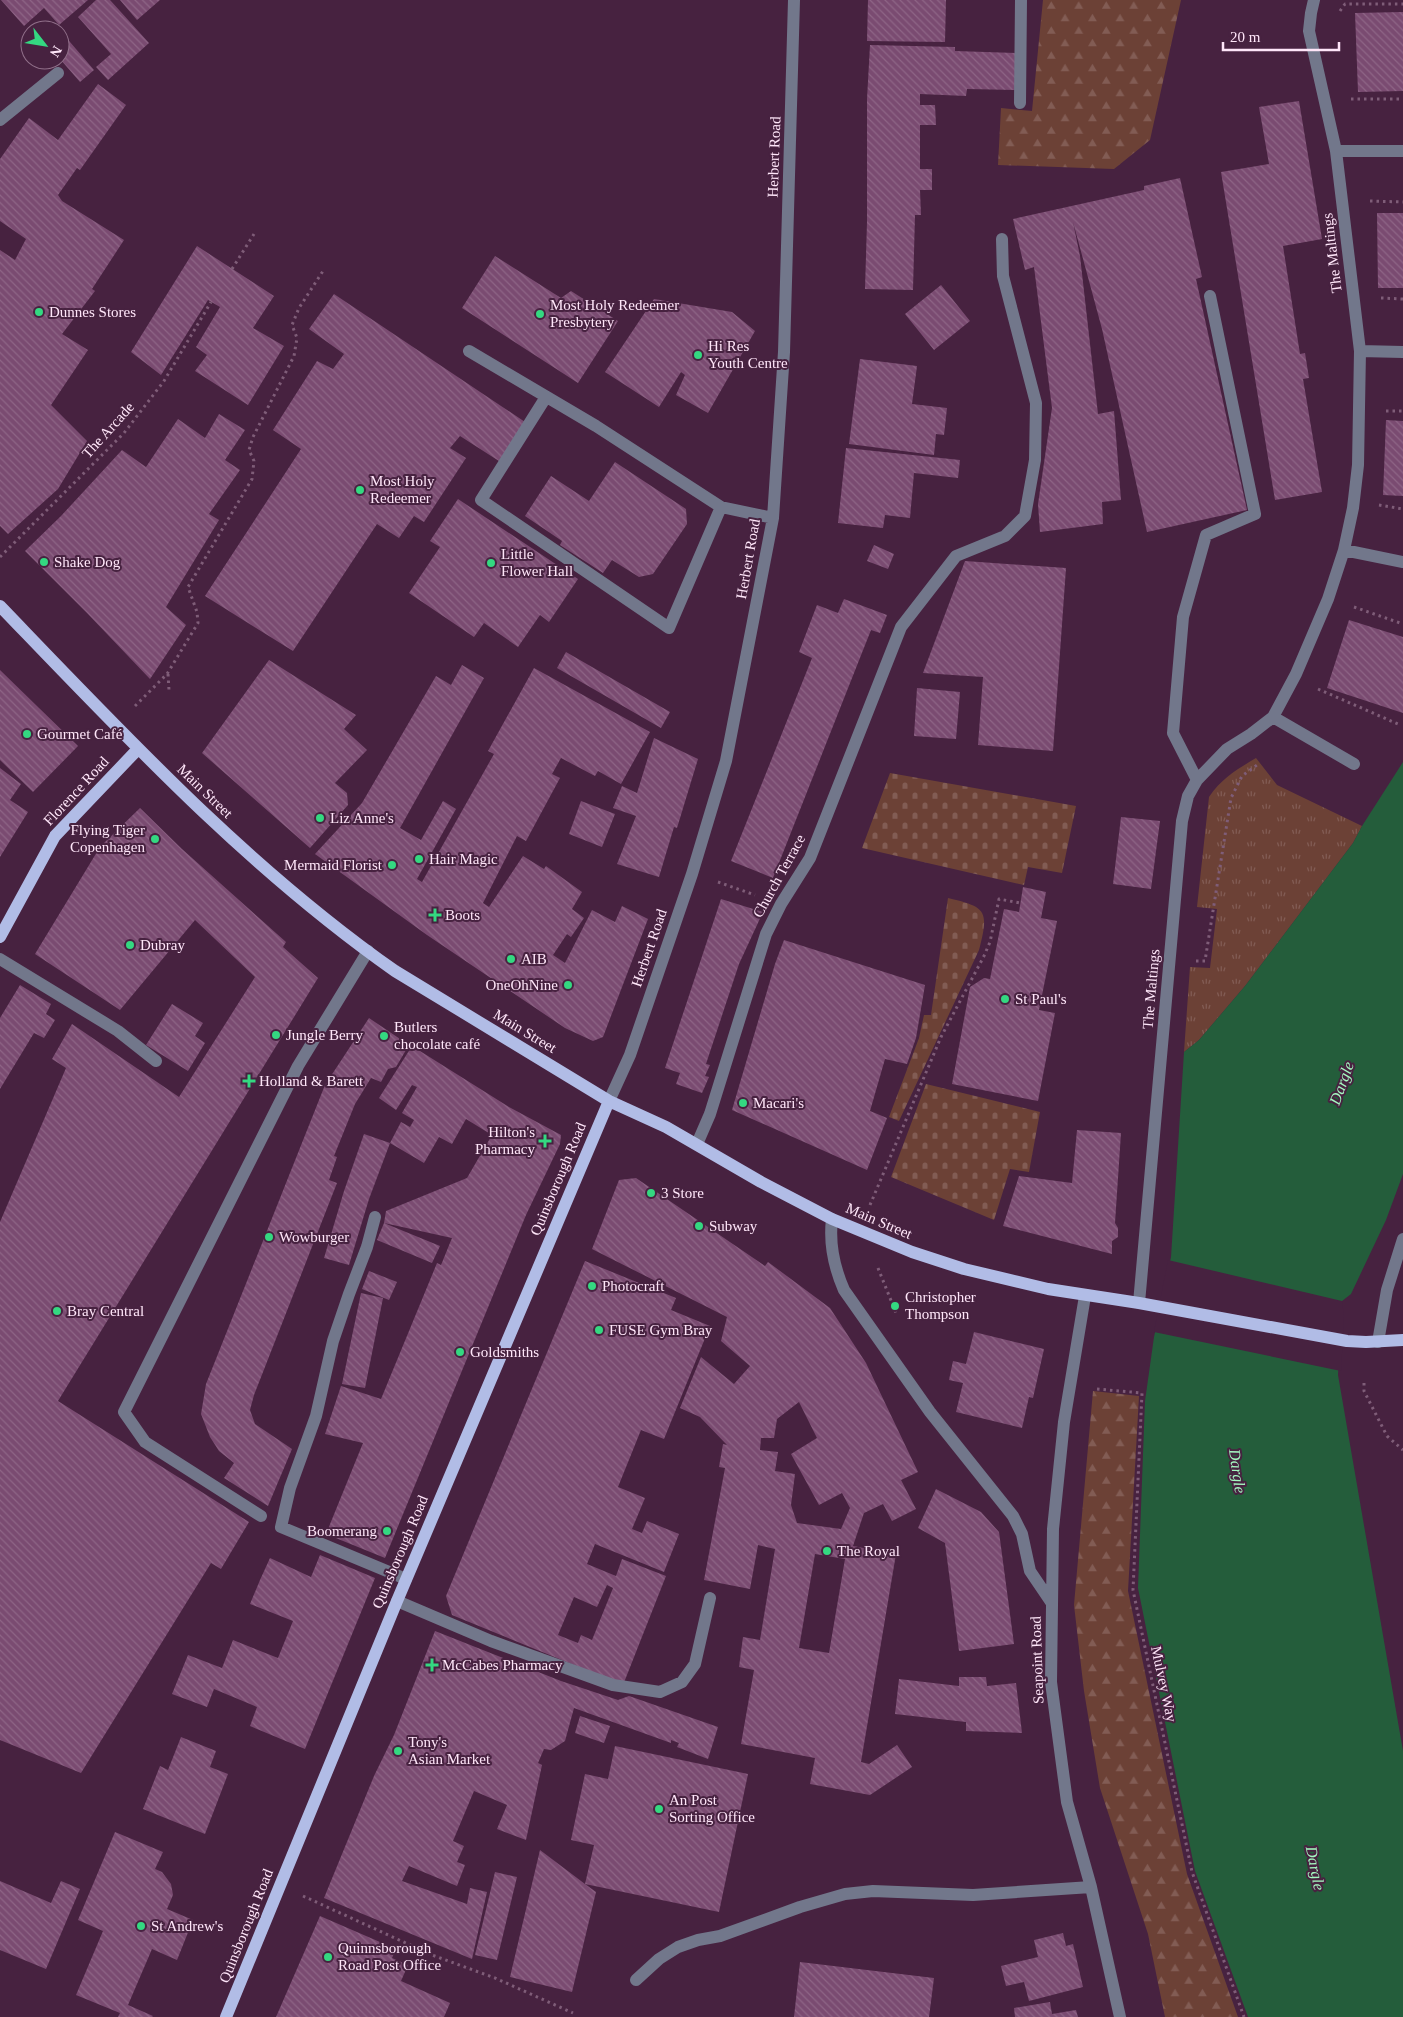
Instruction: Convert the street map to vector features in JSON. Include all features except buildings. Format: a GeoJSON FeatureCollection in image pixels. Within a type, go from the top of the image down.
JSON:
{"type":"FeatureCollection","features":[{"type":"Feature","properties":{"kind":"main road","name":"Main Street"},"geometry":{"type":"LineString","coordinates":[[0,606],[115,726],[231,840],[314,910],[368,952],[395,971],[609,1101],[698,1144],[761,1182],[860,1232],[964,1269],[1024,1284],[1347,1341],[1403,1340]]}},
{"type":"Feature","properties":{"kind":"main road","name":"Florence Road"},"geometry":{"type":"LineString","coordinates":[[0,937],[55,836],[138,749]]}},
{"type":"Feature","properties":{"kind":"main road","name":"Quinsborough Road"},"geometry":{"type":"LineString","coordinates":[[226,2017],[406,1579],[609,1101]]}},
{"type":"Feature","properties":{"kind":"street","name":"Herbert Road"},"geometry":{"type":"LineString","coordinates":[[609,1101],[630,1055],[692,874],[726,761],[773,518],[784,344],[794,0]]}},
{"type":"Feature","properties":{"kind":"street"},"geometry":{"type":"LineString","coordinates":[[1020,103],[1021,0]]}},
{"type":"Feature","properties":{"kind":"street","name":"The Maltings"},"geometry":{"type":"LineString","coordinates":[[1139,1303],[1182,821],[1188,796],[1197,780],[1227,749],[1273,717],[1312,640],[1328,599],[1344,550],[1353,508],[1358,465],[1360,351],[1336,151],[1309,32],[1314,0]]}},
{"type":"Feature","properties":{"kind":"street"},"geometry":{"type":"LineString","coordinates":[[0,120],[58,73]]}},
{"type":"Feature","properties":{"kind":"street"},"geometry":{"type":"LineString","coordinates":[[1336,151],[1403,151]]}},
{"type":"Feature","properties":{"kind":"street","name":"Church Terrace"},"geometry":{"type":"LineString","coordinates":[[698,1144],[710,1114],[766,934],[781,904],[810,858],[901,627],[956,556],[1005,536],[1025,516],[1035,460],[1036,403],[1003,276],[1002,239]]}},
{"type":"Feature","properties":{"kind":"street"},"geometry":{"type":"LineString","coordinates":[[1197,780],[1173,733],[1183,617],[1206,535],[1255,514],[1210,296]]}},
{"type":"Feature","properties":{"kind":"street"},"geometry":{"type":"LineString","coordinates":[[469,351],[596,426],[721,508],[773,518]]}},
{"type":"Feature","properties":{"kind":"street"},"geometry":{"type":"LineString","coordinates":[[1360,351],[1403,352]]}},
{"type":"Feature","properties":{"kind":"street"},"geometry":{"type":"LineString","coordinates":[[546,396],[481,500],[669,628],[721,508]]}},
{"type":"Feature","properties":{"kind":"street"},"geometry":{"type":"LineString","coordinates":[[1344,550],[1403,562]]}},
{"type":"Feature","properties":{"kind":"street"},"geometry":{"type":"LineString","coordinates":[[1273,717],[1354,764]]}},
{"type":"Feature","properties":{"kind":"street"},"geometry":{"type":"LineString","coordinates":[[261,1516],[145,1442],[124,1412],[298,1066],[368,952]]}},
{"type":"Feature","properties":{"kind":"street"},"geometry":{"type":"LineString","coordinates":[[0,959],[118,1030],[156,1061]]}},
{"type":"Feature","properties":{"kind":"street"},"geometry":{"type":"LineString","coordinates":[[374,1217],[367,1247],[333,1341],[316,1416],[290,1488],[281,1527],[406,1579]]}},
{"type":"Feature","properties":{"kind":"street"},"geometry":{"type":"LineString","coordinates":[[832,1219],[833,1257],[836,1271],[844,1290],[930,1412],[1013,1516],[1022,1534],[1030,1571],[1051,1602]]}},
{"type":"Feature","properties":{"kind":"street"},"geometry":{"type":"LineString","coordinates":[[1372,1342],[1403,1239]]}},
{"type":"Feature","properties":{"kind":"street","name":"Seapoint Road"},"geometry":{"type":"LineString","coordinates":[[1085,1296],[1064,1422],[1053,1529],[1051,1602],[1052,1692],[1068,1802],[1091,1887],[1120,2017]]}},
{"type":"Feature","properties":{"kind":"street"},"geometry":{"type":"LineString","coordinates":[[397,1601],[491,1641],[613,1685],[660,1692],[682,1682],[695,1664],[710,1598]]}},
{"type":"Feature","properties":{"kind":"street"},"geometry":{"type":"LineString","coordinates":[[636,1980],[659,1959],[678,1947],[698,1940],[720,1936],[800,1907],[845,1894],[873,1891],[974,1895],[1091,1887]]}},
{"type":"Feature","properties":{"kind":"path"},"geometry":{"type":"LineString","coordinates":[[1338,16],[1345,4],[1403,4]]}},
{"type":"Feature","properties":{"kind":"path"},"geometry":{"type":"LineString","coordinates":[[1349,108],[1348,99],[1403,99]]}},
{"type":"Feature","properties":{"kind":"path"},"geometry":{"type":"LineString","coordinates":[[1364,201],[1403,202]]}},
{"type":"Feature","properties":{"kind":"path"},"geometry":{"type":"LineString","coordinates":[[232,268],[254,234]]}},
{"type":"Feature","properties":{"kind":"path"},"geometry":{"type":"LineString","coordinates":[[115,726],[168,674],[198,624],[197,612],[188,587],[252,479],[254,461],[249,450],[253,437],[294,356],[297,338],[292,325],[323,271]]}},
{"type":"Feature","properties":{"kind":"path"},"geometry":{"type":"LineString","coordinates":[[1372,298],[1403,299]]}},
{"type":"Feature","properties":{"kind":"path","name":"The Arcade"},"geometry":{"type":"LineString","coordinates":[[0,557],[124,433],[164,381],[211,302]]}},
{"type":"Feature","properties":{"kind":"path"},"geometry":{"type":"LineString","coordinates":[[1377,411],[1403,411]]}},
{"type":"Feature","properties":{"kind":"path"},"geometry":{"type":"LineString","coordinates":[[1373,504],[1403,509]]}},
{"type":"Feature","properties":{"kind":"path"},"geometry":{"type":"LineString","coordinates":[[1345,604],[1403,624]]}},
{"type":"Feature","properties":{"kind":"path"},"geometry":{"type":"LineString","coordinates":[[168,674],[169,690]]}},
{"type":"Feature","properties":{"kind":"path"},"geometry":{"type":"LineString","coordinates":[[1314,687],[1398,724]]}},
{"type":"Feature","properties":{"kind":"path"},"geometry":{"type":"LineString","coordinates":[[1170,959],[1205,961],[1231,798],[1242,776],[1271,755],[1289,726]]}},
{"type":"Feature","properties":{"kind":"path"},"geometry":{"type":"LineString","coordinates":[[692,874],[781,904]]}},
{"type":"Feature","properties":{"kind":"path"},"geometry":{"type":"LineString","coordinates":[[860,1232],[941,1038],[990,942],[999,899],[1020,903]]}},
{"type":"Feature","properties":{"kind":"path"},"geometry":{"type":"LineString","coordinates":[[1364,1383],[1364,1391],[1387,1436],[1403,1450]]}},
{"type":"Feature","properties":{"kind":"path","name":"Mulvey Way"},"geometry":{"type":"LineString","coordinates":[[1093,1388],[1142,1393],[1133,1590],[1192,1872],[1244,2017]]}},
{"type":"Feature","properties":{"kind":"path"},"geometry":{"type":"LineString","coordinates":[[280,1885],[432,1955],[495,1978],[573,2013]]}},
{"type":"Feature","properties":{"kind":"green space"},"geometry":{"type":"Polygon","coordinates":[[[1043,0],[1181,0],[1150,140],[1114,169],[998,165],[1001,108],[1032,111],[1043,0]]]}},
{"type":"Feature","properties":{"kind":"green space"},"geometry":{"type":"Polygon","coordinates":[[[1256,758],[1277,785],[1362,826],[1353,843],[1245,986],[1199,1040],[1184,1052],[1190,967],[1210,968],[1217,909],[1197,907],[1209,797],[1224,779],[1256,758]]]}},
{"type":"Feature","properties":{"kind":"green space"},"geometry":{"type":"Polygon","coordinates":[[[890,773],[1076,806],[1062,873],[1028,867],[1024,885],[862,848],[890,773]]]}},
{"type":"Feature","properties":{"kind":"green space"},"geometry":{"type":"Polygon","coordinates":[[[948,898],[971,904],[978,908],[984,919],[982,937],[979,950],[899,1121],[889,1117],[919,1038],[924,1015],[931,1015],[948,898]]]}},
{"type":"Feature","properties":{"kind":"green space"},"geometry":{"type":"Polygon","coordinates":[[[926,1084],[1040,1112],[1029,1172],[1010,1169],[994,1220],[891,1177],[926,1084]]]}},
{"type":"Feature","properties":{"kind":"green space"},"geometry":{"type":"Polygon","coordinates":[[[1093,1391],[1139,1396],[1128,1591],[1187,1874],[1238,2017],[1165,2017],[1148,1934],[1100,1788],[1084,1691],[1074,1605],[1093,1391]]]}},
{"type":"Feature","properties":{"kind":"water","name":"Dargle"},"geometry":{"type":"Polygon","coordinates":[[[1403,762],[1403,1174],[1386,1220],[1351,1294],[1342,1301],[1338,1375],[1403,1751],[1403,2017],[1248,2017],[1195,1871],[1138,1588],[1145,1401],[1154,1337],[1171,1257],[1184,1052],[1199,1040],[1245,986],[1353,843],[1403,762]]]}},
{"type":"Feature","properties":{"kind":"pier"},"geometry":{"type":"Polygon","coordinates":[[[1168,1260],[1342,1301],[1344,1316],[1341,1371],[1154,1332],[1168,1260]]]}},
{"type":"Feature","properties":{"kind":"place","name":"Dunnes Stores"},"geometry":{"type":"Point","coordinates":[39,312]}},
{"type":"Feature","properties":{"kind":"place","name":"Most Holy Redeemer Presbytery"},"geometry":{"type":"Point","coordinates":[540,314]}},
{"type":"Feature","properties":{"kind":"place","name":"Hi Res Youth Centre"},"geometry":{"type":"Point","coordinates":[698,355]}},
{"type":"Feature","properties":{"kind":"place","name":"Most Holy Redeemer"},"geometry":{"type":"Point","coordinates":[360,490]}},
{"type":"Feature","properties":{"kind":"place","name":"Shake Dog"},"geometry":{"type":"Point","coordinates":[44,562]}},
{"type":"Feature","properties":{"kind":"place","name":"Little Flower Hall"},"geometry":{"type":"Point","coordinates":[491,563]}},
{"type":"Feature","properties":{"kind":"place","name":"Gourmet Café"},"geometry":{"type":"Point","coordinates":[27,734]}},
{"type":"Feature","properties":{"kind":"place","name":"Liz Anne's"},"geometry":{"type":"Point","coordinates":[320,818]}},
{"type":"Feature","properties":{"kind":"place","name":"Flying Tiger Copenhagen"},"geometry":{"type":"Point","coordinates":[155,839]}},
{"type":"Feature","properties":{"kind":"place","name":"Hair Magic"},"geometry":{"type":"Point","coordinates":[419,859]}},
{"type":"Feature","properties":{"kind":"place","name":"Mermaid Florist"},"geometry":{"type":"Point","coordinates":[392,865]}},
{"type":"Feature","properties":{"kind":"place","name":"Boots"},"geometry":{"type":"Point","coordinates":[435,915]}},
{"type":"Feature","properties":{"kind":"place","name":"Dubray"},"geometry":{"type":"Point","coordinates":[130,945]}},
{"type":"Feature","properties":{"kind":"place","name":"AIB"},"geometry":{"type":"Point","coordinates":[511,959]}},
{"type":"Feature","properties":{"kind":"place","name":"OneOhNine"},"geometry":{"type":"Point","coordinates":[568,985]}},
{"type":"Feature","properties":{"kind":"place","name":"St Paul's"},"geometry":{"type":"Point","coordinates":[1005,999]}},
{"type":"Feature","properties":{"kind":"place","name":"Jungle Berry"},"geometry":{"type":"Point","coordinates":[276,1035]}},
{"type":"Feature","properties":{"kind":"place","name":"Butlers chocolate café"},"geometry":{"type":"Point","coordinates":[384,1036]}},
{"type":"Feature","properties":{"kind":"place","name":"Holland & Barett"},"geometry":{"type":"Point","coordinates":[249,1081]}},
{"type":"Feature","properties":{"kind":"place","name":"Macari's"},"geometry":{"type":"Point","coordinates":[743,1103]}},
{"type":"Feature","properties":{"kind":"place","name":"Hilton's Pharmacy"},"geometry":{"type":"Point","coordinates":[545,1141]}},
{"type":"Feature","properties":{"kind":"place","name":"3 Store"},"geometry":{"type":"Point","coordinates":[651,1193]}},
{"type":"Feature","properties":{"kind":"place","name":"Subway"},"geometry":{"type":"Point","coordinates":[699,1226]}},
{"type":"Feature","properties":{"kind":"place","name":"Wowburger"},"geometry":{"type":"Point","coordinates":[269,1237]}},
{"type":"Feature","properties":{"kind":"place","name":"Photocraft"},"geometry":{"type":"Point","coordinates":[592,1286]}},
{"type":"Feature","properties":{"kind":"place","name":"Christopher Thompson"},"geometry":{"type":"Point","coordinates":[895,1306]}},
{"type":"Feature","properties":{"kind":"place","name":"Bray Central"},"geometry":{"type":"Point","coordinates":[57,1311]}},
{"type":"Feature","properties":{"kind":"place","name":"FUSE Gym Bray"},"geometry":{"type":"Point","coordinates":[599,1330]}},
{"type":"Feature","properties":{"kind":"place","name":"Goldsmiths"},"geometry":{"type":"Point","coordinates":[460,1352]}},
{"type":"Feature","properties":{"kind":"place","name":"Boomerang"},"geometry":{"type":"Point","coordinates":[387,1531]}},
{"type":"Feature","properties":{"kind":"place","name":"The Royal"},"geometry":{"type":"Point","coordinates":[827,1551]}},
{"type":"Feature","properties":{"kind":"place","name":"McCabes Pharmacy"},"geometry":{"type":"Point","coordinates":[432,1665]}},
{"type":"Feature","properties":{"kind":"place","name":"Tony's Asian Market"},"geometry":{"type":"Point","coordinates":[398,1751]}},
{"type":"Feature","properties":{"kind":"place","name":"An Post Sorting Office"},"geometry":{"type":"Point","coordinates":[659,1809]}},
{"type":"Feature","properties":{"kind":"place","name":"St Andrew's"},"geometry":{"type":"Point","coordinates":[141,1926]}},
{"type":"Feature","properties":{"kind":"place","name":"Quinnsborough Road Post Office"},"geometry":{"type":"Point","coordinates":[328,1957]}}]}
